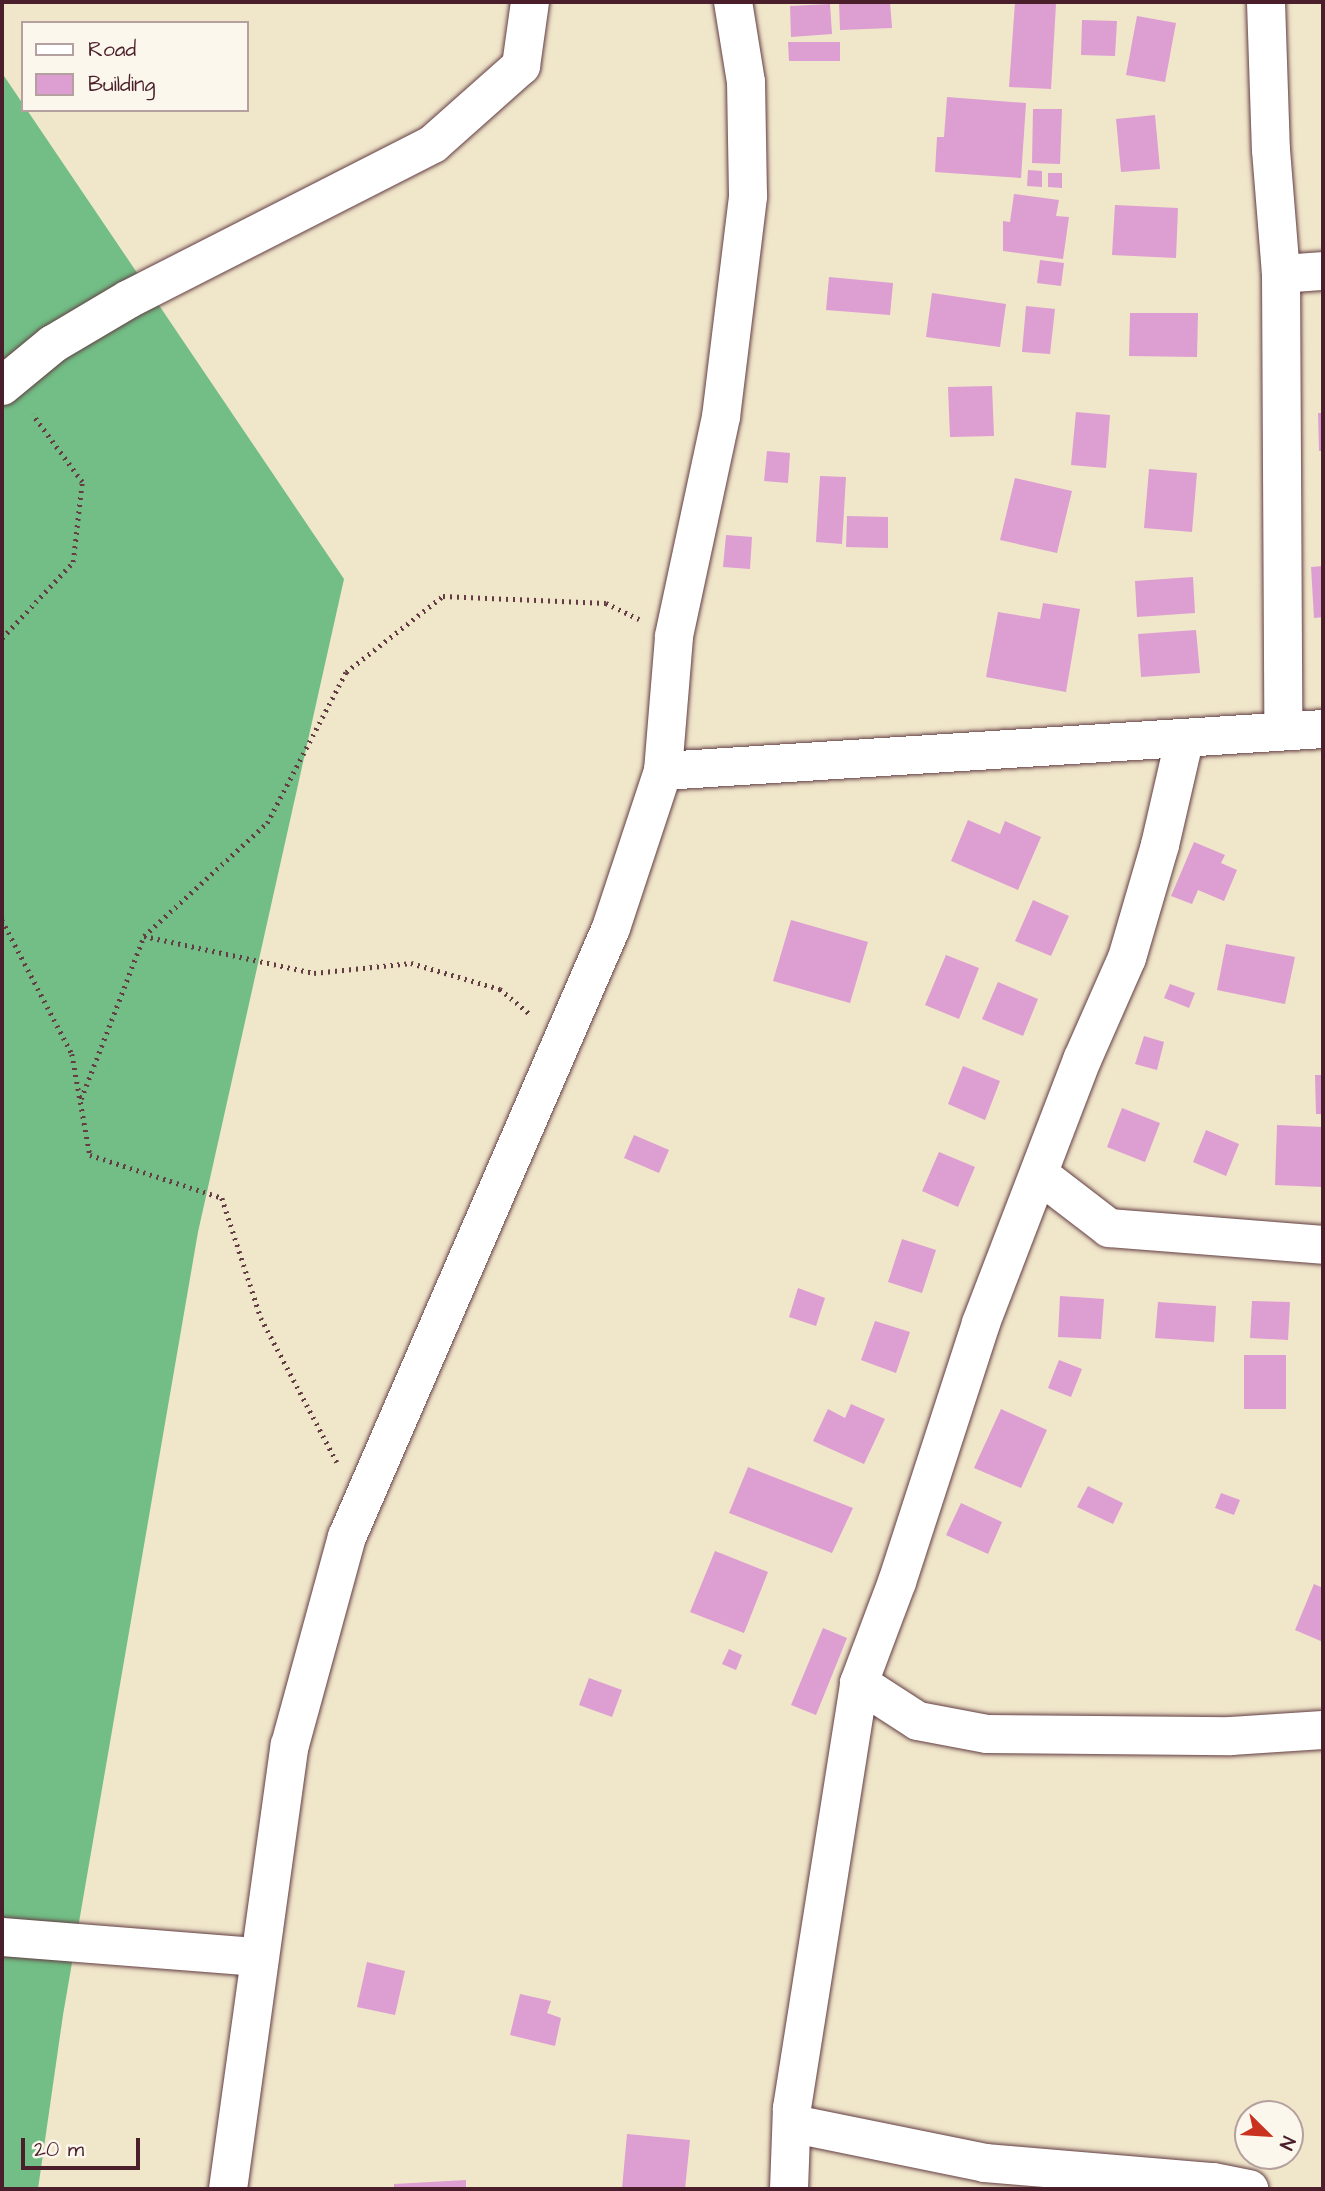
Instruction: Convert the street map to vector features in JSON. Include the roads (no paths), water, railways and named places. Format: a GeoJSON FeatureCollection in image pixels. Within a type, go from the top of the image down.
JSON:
{"type":"FeatureCollection","features":[{"type":"Feature","properties":{"kind":"street"},"geometry":{"type":"LineString","coordinates":[[5,384],[53,344],[129,299],[433,144],[522,66],[530,2]]}},
{"type":"Feature","properties":{"kind":"street"},"geometry":{"type":"LineString","coordinates":[[226,2189],[290,1745],[347,1537],[564,1042],[611,928],[663,771],[674,636],[721,417],[748,196],[746,82],[733,2]]}},
{"type":"Feature","properties":{"kind":"street"},"geometry":{"type":"LineString","coordinates":[[1266,2],[1271,150],[1281,274],[1283,729]]}},
{"type":"Feature","properties":{"kind":"street"},"geometry":{"type":"LineString","coordinates":[[1281,274],[1323,271]]}},
{"type":"Feature","properties":{"kind":"street"},"geometry":{"type":"LineString","coordinates":[[663,771],[1184,741],[1283,729],[1323,729]]}},
{"type":"Feature","properties":{"kind":"street"},"geometry":{"type":"LineString","coordinates":[[789,2189],[794,2124],[792,2108],[859,1683],[897,1582],[981,1323],[1082,1060],[1127,958],[1160,845],[1184,741]]}},
{"type":"Feature","properties":{"kind":"street"},"geometry":{"type":"LineString","coordinates":[[1040,1175],[1109,1228],[1323,1245]]}},
{"type":"Feature","properties":{"kind":"street"},"geometry":{"type":"LineString","coordinates":[[859,1683],[918,1721],[987,1734],[1231,1735],[1323,1730]]}},
{"type":"Feature","properties":{"kind":"street"},"geometry":{"type":"LineString","coordinates":[[2,1937],[258,1957]]}},
{"type":"Feature","properties":{"kind":"street"},"geometry":{"type":"LineString","coordinates":[[794,2124],[985,2164],[1213,2182],[1249,2189]]}}]}
